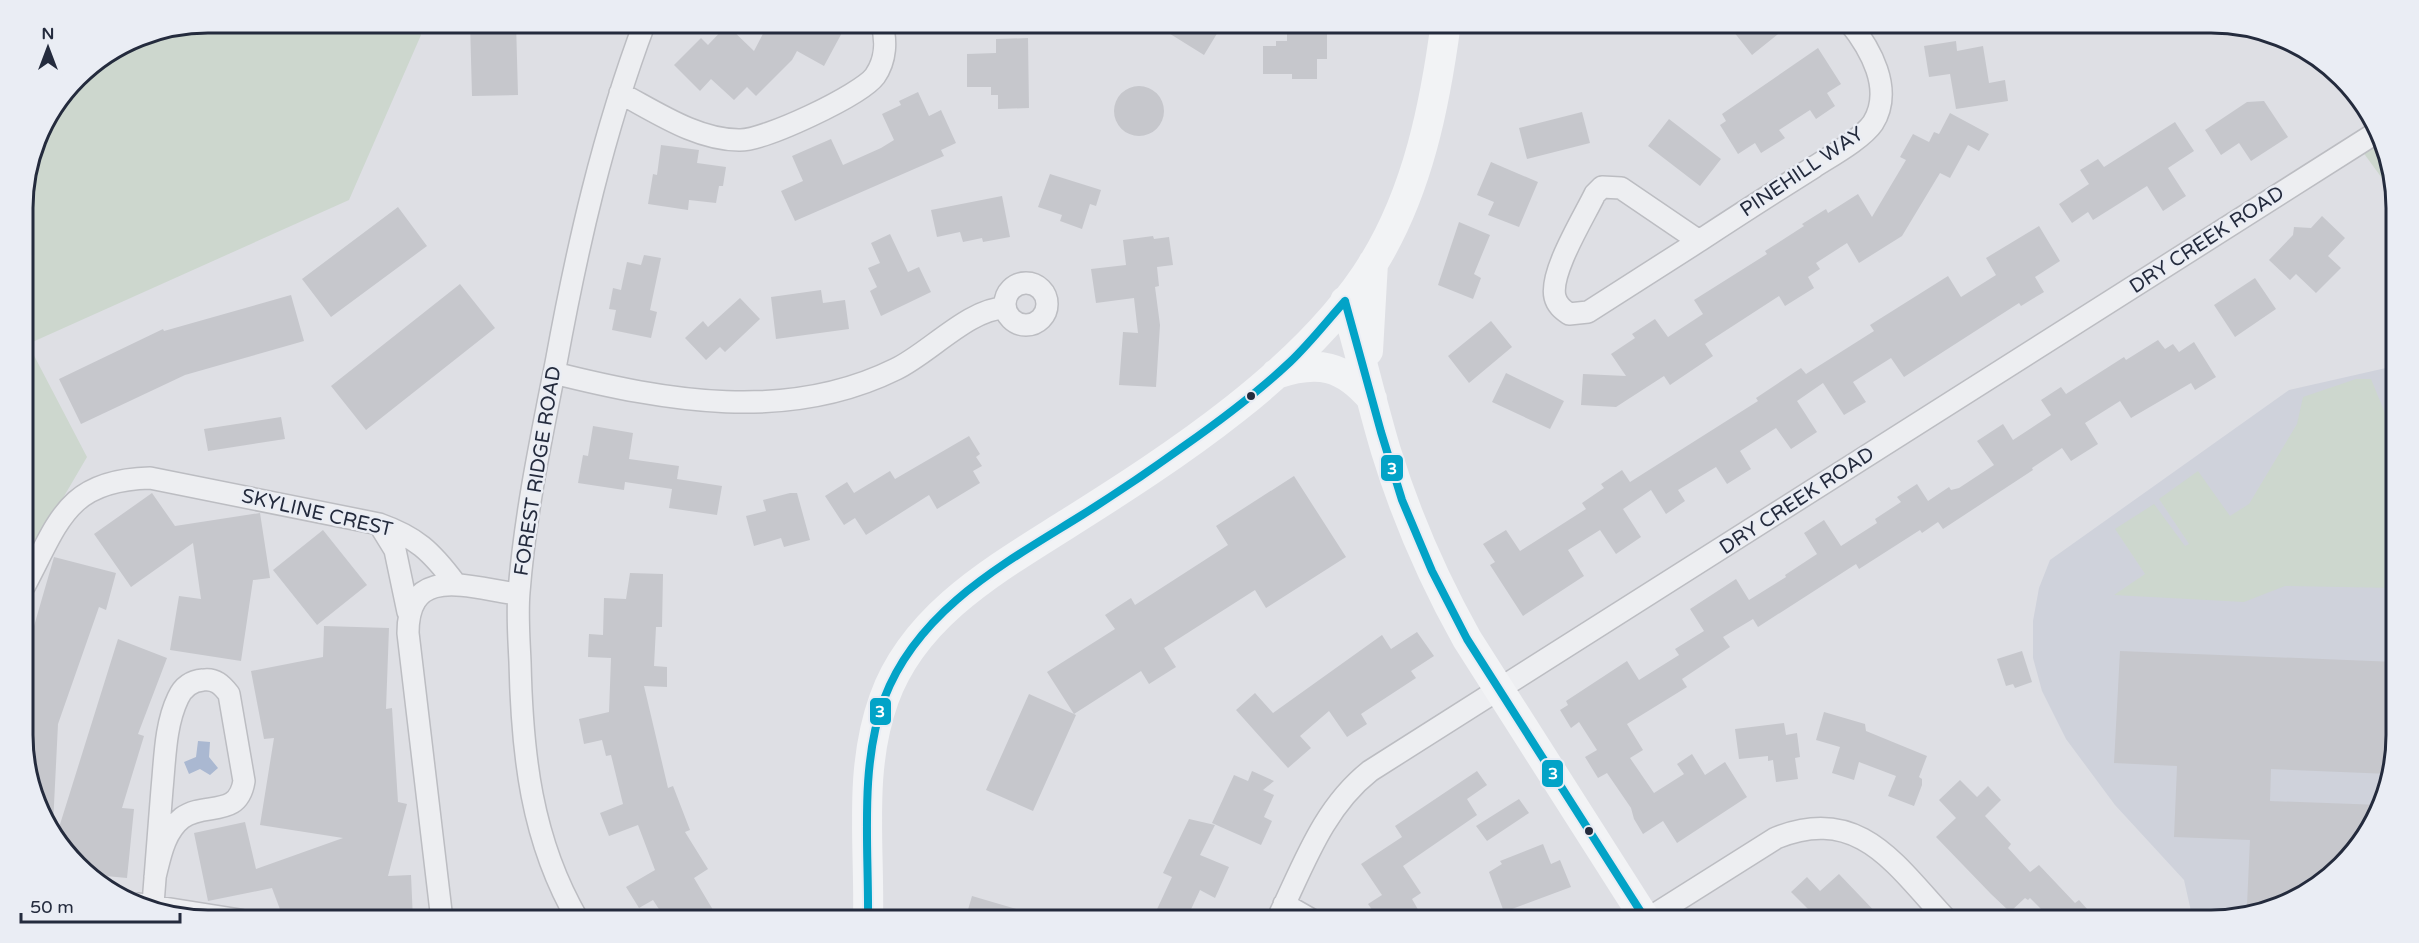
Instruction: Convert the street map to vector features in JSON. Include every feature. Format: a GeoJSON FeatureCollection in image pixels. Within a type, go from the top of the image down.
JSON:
{"type":"FeatureCollection","features":[{"type":"Feature","properties":{"kind":"street","name":"FOREST RIDGE ROAD"},"geometry":{"type":"LineString","coordinates":[[573,910],[549,862],[538,828],[530,790],[521,730],[518,594],[539,449],[584,227],[620,93],[641,33]]}},
{"type":"Feature","properties":{"kind":"street"},"geometry":{"type":"LineString","coordinates":[[620,93],[704,134],[740,140],[757,138],[846,98],[868,84],[875,76],[884,57],[883,33]]}},
{"type":"Feature","properties":{"kind":"street"},"geometry":{"type":"LineString","coordinates":[[868,910],[865,819],[867,779],[884,698],[900,667],[921,636],[971,586],[1115,494],[1242,403],[1276,374],[1345,301],[1373,263],[1407,189],[1431,120],[1444,33]]}},
{"type":"Feature","properties":{"kind":"street","name":"PINEHILL WAY"},"geometry":{"type":"LineString","coordinates":[[1699,241],[1622,188],[1602,187],[1595,194],[1554,280],[1554,296],[1559,306],[1569,314],[1588,312],[1699,241],[1843,148],[1872,124],[1879,108],[1880,86],[1876,66],[1868,46],[1858,33]]}},
{"type":"Feature","properties":{"kind":"street","name":"DRY CREEK ROAD"},"geometry":{"type":"LineString","coordinates":[[1282,910],[1330,813],[1354,783],[2371,136]]}},
{"type":"Feature","properties":{"kind":"street"},"geometry":{"type":"LineString","coordinates":[[1372,399],[1368,335],[1373,263]]}},
{"type":"Feature","properties":{"kind":"street"},"geometry":{"type":"LineString","coordinates":[[1345,301],[1386,451],[1426,557],[1467,639],[1640,910]]}},
{"type":"Feature","properties":{"kind":"street"},"geometry":{"type":"LineString","coordinates":[[554,373],[605,386],[673,397],[763,404],[806,398],[874,380],[899,368],[983,313],[1005,308]]}},
{"type":"Feature","properties":{"kind":"street"},"geometry":{"type":"LineString","coordinates":[[1276,374],[1301,366],[1323,367],[1351,378],[1372,399]]}},
{"type":"Feature","properties":{"kind":"street","name":"SKYLINE CREST"},"geometry":{"type":"LineString","coordinates":[[33,570],[65,510],[99,486],[121,479],[150,478],[379,524],[401,532],[418,542],[430,552],[454,583]]}},
{"type":"Feature","properties":{"kind":"street"},"geometry":{"type":"LineString","coordinates":[[379,524],[395,550],[408,612],[408,633],[431,807],[441,910]]}},
{"type":"Feature","properties":{"kind":"street"},"geometry":{"type":"LineString","coordinates":[[408,612],[416,599],[440,583],[454,583],[518,594]]}},
{"type":"Feature","properties":{"kind":"street"},"geometry":{"type":"LineString","coordinates":[[148,899],[155,877],[165,842],[182,818],[196,812],[223,807],[236,801],[242,792],[244,781],[230,694],[221,684],[208,679],[195,681],[186,686],[172,714],[165,756],[155,877]]}},
{"type":"Feature","properties":{"kind":"street"},"geometry":{"type":"LineString","coordinates":[[1662,910],[1776,838],[1797,829],[1816,826],[1834,828],[1868,841],[1884,852],[1938,910]]}},
{"type":"Feature","properties":{"kind":"shaded area"},"geometry":{"type":"Polygon","coordinates":[[[208,33],[420,33],[349,200],[33,342],[33,197],[39,163],[46,141],[56,121],[84,84],[121,56],[141,46],[163,39],[208,33]]]}},
{"type":"Feature","properties":{"kind":"shaded area"},"geometry":{"type":"Polygon","coordinates":[[[2371,136],[2383,179],[2357,144],[2371,136]]]}},
{"type":"Feature","properties":{"kind":"shaded area"},"geometry":{"type":"Polygon","coordinates":[[[33,354],[87,457],[33,549],[33,354]]]}},
{"type":"Feature","properties":{"kind":"shaded area"},"geometry":{"type":"Polygon","coordinates":[[[2386,368],[2386,746],[2383,769],[2368,812],[2356,832],[2335,859],[2317,874],[2288,892],[2267,901],[2222,910],[2191,910],[2184,880],[2115,805],[2066,739],[2042,691],[2033,658],[2033,621],[2039,588],[2050,560],[2289,390],[2386,368]]]}},
{"type":"Feature","properties":{"kind":"shaded area"},"geometry":{"type":"Polygon","coordinates":[[[2356,379],[2371,379],[2386,416],[2386,588],[2285,586],[2244,602],[2114,595],[2145,574],[2115,529],[2154,504],[2185,546],[2189,544],[2159,499],[2198,471],[2230,516],[2249,504],[2297,424],[2303,397],[2356,379]]]}},
{"type":"Feature","properties":{"kind":"water"},"geometry":{"type":"Polygon","coordinates":[[[198,741],[210,742],[209,757],[218,768],[210,775],[200,769],[189,774],[184,762],[196,757],[198,741]]]}},
{"type":"Feature","properties":{"kind":"building"},"geometry":{"type":"Polygon","coordinates":[[[470,33],[516,33],[518,95],[472,96],[470,33]]]}},
{"type":"Feature","properties":{"kind":"building"},"geometry":{"type":"Polygon","coordinates":[[[719,33],[735,33],[754,51],[763,33],[842,33],[824,66],[797,51],[792,60],[756,96],[747,87],[734,100],[711,79],[700,91],[674,65],[701,38],[708,45],[719,33]]]}},
{"type":"Feature","properties":{"kind":"building"},"geometry":{"type":"Polygon","coordinates":[[[1169,33],[1217,33],[1204,55],[1169,33]]]}},
{"type":"Feature","properties":{"kind":"building"},"geometry":{"type":"Polygon","coordinates":[[[1287,33],[1327,33],[1327,59],[1317,59],[1317,79],[1292,79],[1292,74],[1263,74],[1263,46],[1276,46],[1276,41],[1287,41],[1287,33]]]}},
{"type":"Feature","properties":{"kind":"building"},"geometry":{"type":"Polygon","coordinates":[[[1735,33],[1779,33],[1752,55],[1735,33]]]}},
{"type":"Feature","properties":{"kind":"building"},"geometry":{"type":"Polygon","coordinates":[[[1028,38],[1029,108],[998,109],[998,95],[991,95],[991,87],[967,87],[967,54],[996,53],[996,39],[1028,38]]]}},
{"type":"Feature","properties":{"kind":"building"},"geometry":{"type":"Polygon","coordinates":[[[1956,41],[1957,51],[1983,46],[1989,83],[2005,80],[2008,101],[1956,109],[1950,74],[1929,77],[1924,46],[1956,41]]]}},
{"type":"Feature","properties":{"kind":"building"},"geometry":{"type":"Polygon","coordinates":[[[1818,48],[1841,84],[1827,93],[1835,106],[1816,119],[1810,110],[1779,130],[1785,138],[1761,153],[1755,143],[1738,154],[1720,125],[1726,121],[1722,114],[1818,48]]]}},
{"type":"Feature","properties":{"kind":"building"},"geometry":{"type":"Polygon","coordinates":[[[1134,86],[1144,86],[1157,93],[1164,106],[1164,116],[1157,129],[1144,136],[1134,136],[1125,132],[1118,125],[1114,116],[1114,106],[1118,97],[1125,90],[1134,86]]]}},
{"type":"Feature","properties":{"kind":"building"},"geometry":{"type":"Polygon","coordinates":[[[918,92],[929,116],[941,110],[956,143],[941,150],[944,156],[795,221],[781,191],[803,181],[792,156],[831,139],[843,165],[881,148],[894,140],[882,114],[901,105],[899,101],[918,92]]]}},
{"type":"Feature","properties":{"kind":"building"},"geometry":{"type":"Polygon","coordinates":[[[2264,101],[2288,137],[2251,161],[2239,143],[2221,155],[2205,130],[2247,102],[2264,101]]]}},
{"type":"Feature","properties":{"kind":"building"},"geometry":{"type":"Polygon","coordinates":[[[1582,112],[1590,143],[1527,159],[1519,128],[1582,112]]]}},
{"type":"Feature","properties":{"kind":"building"},"geometry":{"type":"Polygon","coordinates":[[[1950,113],[1989,134],[1979,151],[1968,145],[1950,178],[1940,173],[1902,236],[1859,263],[1847,243],[1816,263],[1820,269],[1808,277],[1814,288],[1785,306],[1779,296],[1705,344],[1713,356],[1670,385],[1664,376],[1616,407],[1581,405],[1583,374],[1626,376],[1611,354],[1635,338],[1632,334],[1655,319],[1668,337],[1703,314],[1694,300],[1767,254],[1765,251],[1804,226],[1802,224],[1826,209],[1828,213],[1858,194],[1872,217],[1906,160],[1900,157],[1913,134],[1929,142],[1934,132],[1939,134],[1950,113]]]}},
{"type":"Feature","properties":{"kind":"building"},"geometry":{"type":"Polygon","coordinates":[[[1669,119],[1721,159],[1700,186],[1648,146],[1669,119]]]}},
{"type":"Feature","properties":{"kind":"building"},"geometry":{"type":"Polygon","coordinates":[[[2175,122],[2194,151],[2168,168],[2186,196],[2163,211],[2147,186],[2093,220],[2088,212],[2072,223],[2059,204],[2089,184],[2080,170],[2098,159],[2104,167],[2175,122]]]}},
{"type":"Feature","properties":{"kind":"building"},"geometry":{"type":"Polygon","coordinates":[[[661,145],[699,150],[697,163],[726,167],[723,186],[719,186],[716,203],[689,200],[688,210],[648,204],[653,174],[657,175],[661,145]]]}},
{"type":"Feature","properties":{"kind":"building"},"geometry":{"type":"Polygon","coordinates":[[[1491,162],[1538,182],[1519,227],[1488,215],[1494,202],[1477,195],[1491,162]]]}},
{"type":"Feature","properties":{"kind":"building"},"geometry":{"type":"Polygon","coordinates":[[[1050,174],[1101,190],[1096,206],[1090,204],[1082,229],[1060,221],[1062,215],[1038,207],[1050,174]]]}},
{"type":"Feature","properties":{"kind":"building"},"geometry":{"type":"Polygon","coordinates":[[[1002,196],[1010,237],[983,242],[982,238],[963,242],[960,232],[937,237],[931,210],[1002,196]]]}},
{"type":"Feature","properties":{"kind":"building"},"geometry":{"type":"Polygon","coordinates":[[[398,207],[427,246],[331,317],[302,279],[398,207]]]}},
{"type":"Feature","properties":{"kind":"building"},"geometry":{"type":"Polygon","coordinates":[[[2322,216],[2345,238],[2328,256],[2341,268],[2316,293],[2296,274],[2290,280],[2269,260],[2293,235],[2294,227],[2311,228],[2322,216]]]}},
{"type":"Feature","properties":{"kind":"building"},"geometry":{"type":"Polygon","coordinates":[[[1459,222],[1490,235],[1474,274],[1481,278],[1473,299],[1438,285],[1459,222]]]}},
{"type":"Feature","properties":{"kind":"building"},"geometry":{"type":"Polygon","coordinates":[[[2039,226],[2060,261],[2035,277],[2044,292],[2021,306],[2019,303],[1904,377],[1891,358],[1853,382],[1866,402],[1844,415],[1823,383],[1797,401],[1817,432],[1791,449],[1776,428],[1740,451],[1751,469],[1727,484],[1716,467],[1678,490],[1685,501],[1666,514],[1651,490],[1623,509],[1641,537],[1616,554],[1600,530],[1568,550],[1584,576],[1523,616],[1490,565],[1495,562],[1483,544],[1506,530],[1520,551],[1586,509],[1582,503],[1604,488],[1601,484],[1622,470],[1630,482],[1758,401],[1756,398],[1801,368],[1806,374],[1874,331],[1870,325],[1948,276],[1961,297],[1996,275],[1986,258],[2039,226]]]}},
{"type":"Feature","properties":{"kind":"building"},"geometry":{"type":"Polygon","coordinates":[[[890,234],[908,272],[919,267],[931,292],[881,316],[870,291],[877,287],[868,268],[880,263],[871,243],[890,234]]]}},
{"type":"Feature","properties":{"kind":"building"},"geometry":{"type":"Polygon","coordinates":[[[1153,236],[1154,239],[1169,237],[1173,265],[1157,267],[1159,286],[1155,287],[1160,325],[1156,387],[1119,385],[1123,332],[1138,333],[1134,298],[1096,303],[1091,269],[1126,265],[1123,240],[1153,236]]]}},
{"type":"Feature","properties":{"kind":"building"},"geometry":{"type":"Polygon","coordinates":[[[644,255],[661,258],[650,310],[657,312],[651,338],[612,330],[616,310],[609,309],[613,288],[621,290],[627,262],[641,265],[644,255]]]}},
{"type":"Feature","properties":{"kind":"building"},"geometry":{"type":"Polygon","coordinates":[[[2255,278],[2276,309],[2235,337],[2214,305],[2255,278]]]}},
{"type":"Feature","properties":{"kind":"building"},"geometry":{"type":"Polygon","coordinates":[[[460,284],[495,328],[366,430],[331,386],[460,284]]]}},
{"type":"Feature","properties":{"kind":"building"},"geometry":{"type":"Polygon","coordinates":[[[821,290],[823,303],[845,300],[849,329],[776,339],[771,297],[821,290]]]}},
{"type":"Feature","properties":{"kind":"building"},"geometry":{"type":"Polygon","coordinates":[[[291,295],[304,341],[185,375],[81,424],[59,379],[163,329],[164,331],[291,295]]]}},
{"type":"Feature","properties":{"kind":"building"},"geometry":{"type":"Polygon","coordinates":[[[740,298],[760,319],[725,352],[720,347],[706,360],[685,338],[703,321],[708,327],[740,298]]]}},
{"type":"Feature","properties":{"kind":"building"},"geometry":{"type":"Polygon","coordinates":[[[1491,321],[1512,347],[1469,383],[1448,356],[1491,321]]]}},
{"type":"Feature","properties":{"kind":"building"},"geometry":{"type":"Polygon","coordinates":[[[2158,340],[2165,349],[2173,344],[2179,352],[2194,342],[2216,377],[2195,390],[2191,383],[2131,418],[2120,401],[2085,423],[2098,444],[2071,461],[2062,448],[2032,468],[2033,470],[1943,529],[1938,522],[1922,533],[1920,530],[1859,569],[1856,564],[1758,627],[1753,619],[1723,637],[1730,647],[1682,679],[1687,687],[1627,724],[1643,750],[1630,758],[1654,793],[1684,774],[1677,764],[1692,754],[1705,775],[1725,762],[1747,797],[1677,843],[1663,821],[1643,834],[1634,819],[1631,808],[1607,773],[1598,778],[1585,757],[1597,750],[1579,722],[1571,728],[1560,710],[1568,705],[1566,701],[1627,661],[1639,680],[1679,655],[1675,649],[1704,631],[1690,609],[1736,579],[1749,600],[1786,577],[1785,575],[1817,554],[1804,533],[1824,520],[1841,546],[1877,523],[1875,519],[1901,502],[1897,497],[1917,484],[1928,501],[1949,487],[1951,490],[1959,488],[1994,465],[1977,441],[2003,424],[2013,440],[2051,415],[2041,400],[2061,387],[2066,394],[2124,357],[2126,360],[2158,340]]]}},
{"type":"Feature","properties":{"kind":"building"},"geometry":{"type":"Polygon","coordinates":[[[1506,373],[1564,401],[1550,429],[1492,402],[1506,373]]]}},
{"type":"Feature","properties":{"kind":"building"},"geometry":{"type":"Polygon","coordinates":[[[281,417],[285,439],[208,451],[204,429],[281,417]]]}},
{"type":"Feature","properties":{"kind":"building"},"geometry":{"type":"Polygon","coordinates":[[[593,426],[633,433],[629,459],[679,466],[677,479],[722,486],[717,515],[669,508],[672,489],[625,482],[624,490],[578,483],[583,455],[588,456],[593,426]]]}},
{"type":"Feature","properties":{"kind":"building"},"geometry":{"type":"Polygon","coordinates":[[[969,436],[980,454],[976,457],[982,466],[973,471],[980,483],[937,509],[929,495],[866,535],[855,518],[844,525],[825,496],[847,482],[854,493],[890,471],[895,479],[969,436]]]}},
{"type":"Feature","properties":{"kind":"building"},"geometry":{"type":"Polygon","coordinates":[[[1294,476],[1346,557],[1266,608],[1255,590],[1164,648],[1176,667],[1149,684],[1141,671],[1074,714],[1047,672],[1115,629],[1105,615],[1131,598],[1135,605],[1228,545],[1216,526],[1294,476]]]}},
{"type":"Feature","properties":{"kind":"building"},"geometry":{"type":"Polygon","coordinates":[[[152,493],[175,526],[260,513],[270,578],[253,580],[241,661],[170,650],[179,596],[201,599],[193,543],[131,587],[94,534],[152,493]]]}},
{"type":"Feature","properties":{"kind":"building"},"geometry":{"type":"Polygon","coordinates":[[[797,493],[810,540],[784,547],[781,538],[754,546],[746,516],[766,511],[763,500],[797,493]]]}},
{"type":"Feature","properties":{"kind":"building"},"geometry":{"type":"Polygon","coordinates":[[[323,530],[367,585],[317,625],[273,570],[323,530]]]}},
{"type":"Feature","properties":{"kind":"building"},"geometry":{"type":"Polygon","coordinates":[[[54,557],[116,573],[106,610],[99,607],[58,724],[53,816],[42,791],[33,746],[33,630],[54,557]]]}},
{"type":"Feature","properties":{"kind":"building"},"geometry":{"type":"Polygon","coordinates":[[[630,573],[663,574],[662,627],[656,627],[654,666],[667,667],[667,687],[644,686],[668,788],[673,786],[690,830],[685,832],[708,869],[694,878],[713,910],[660,910],[653,900],[639,908],[626,887],[655,870],[638,825],[609,836],[600,813],[623,804],[611,755],[606,756],[602,740],[584,744],[579,719],[609,712],[611,658],[588,657],[589,634],[603,635],[604,598],[626,599],[630,573]]]}},
{"type":"Feature","properties":{"kind":"building"},"geometry":{"type":"Polygon","coordinates":[[[324,626],[389,628],[386,709],[392,708],[398,802],[407,804],[388,876],[411,875],[413,910],[280,910],[272,888],[208,901],[194,833],[245,822],[256,869],[343,838],[260,825],[274,738],[264,739],[251,671],[323,657],[324,626]]]}},
{"type":"Feature","properties":{"kind":"building"},"geometry":{"type":"Polygon","coordinates":[[[1417,632],[1434,656],[1411,671],[1416,678],[1361,714],[1367,724],[1347,737],[1329,711],[1300,736],[1311,748],[1288,768],[1236,710],[1255,693],[1273,713],[1382,635],[1391,649],[1417,632]]]}},
{"type":"Feature","properties":{"kind":"building"},"geometry":{"type":"Polygon","coordinates":[[[118,639],[167,658],[138,734],[144,736],[122,808],[134,809],[127,878],[106,876],[77,850],[59,826],[118,639]]]}},
{"type":"Feature","properties":{"kind":"building"},"geometry":{"type":"Polygon","coordinates":[[[2022,651],[2032,682],[2015,688],[2013,684],[2006,686],[1997,659],[2022,651]]]}},
{"type":"Feature","properties":{"kind":"building"},"geometry":{"type":"Polygon","coordinates":[[[2120,651],[2386,662],[2386,746],[2382,774],[2271,769],[2270,801],[2371,805],[2356,832],[2335,859],[2308,880],[2267,901],[2247,905],[2250,840],[2174,837],[2177,766],[2114,763],[2120,651]]]}},
{"type":"Feature","properties":{"kind":"building"},"geometry":{"type":"Polygon","coordinates":[[[1029,694],[1076,715],[1033,811],[986,790],[1029,694]]]}},
{"type":"Feature","properties":{"kind":"building"},"geometry":{"type":"Polygon","coordinates":[[[1824,712],[1865,724],[1866,731],[1927,756],[1919,777],[1922,779],[1922,785],[1914,806],[1888,796],[1896,776],[1859,762],[1854,780],[1832,773],[1840,747],[1816,740],[1824,712]]]}},
{"type":"Feature","properties":{"kind":"building"},"geometry":{"type":"Polygon","coordinates":[[[1784,723],[1786,735],[1797,733],[1800,757],[1795,758],[1798,779],[1776,782],[1773,760],[1768,761],[1768,756],[1739,759],[1735,729],[1784,723]]]}},
{"type":"Feature","properties":{"kind":"building"},"geometry":{"type":"Polygon","coordinates":[[[1252,771],[1274,781],[1263,790],[1274,795],[1264,817],[1272,821],[1261,845],[1212,823],[1234,775],[1248,781],[1252,771]]]}},
{"type":"Feature","properties":{"kind":"building"},"geometry":{"type":"Polygon","coordinates":[[[1477,771],[1487,785],[1467,799],[1477,815],[1403,866],[1421,893],[1412,899],[1418,910],[1372,910],[1368,904],[1382,895],[1361,864],[1402,837],[1395,826],[1477,771]]]}},
{"type":"Feature","properties":{"kind":"building"},"geometry":{"type":"Polygon","coordinates":[[[1960,780],[1977,797],[1988,786],[2001,800],[1985,816],[2011,844],[2008,848],[2030,872],[2039,865],[2075,903],[2079,900],[2088,910],[2042,910],[2030,898],[2028,900],[2025,898],[2012,910],[2008,910],[1936,837],[1956,818],[1939,800],[1960,780]]]}},
{"type":"Feature","properties":{"kind":"building"},"geometry":{"type":"Polygon","coordinates":[[[1519,799],[1529,813],[1487,841],[1476,826],[1519,799]]]}},
{"type":"Feature","properties":{"kind":"building"},"geometry":{"type":"Polygon","coordinates":[[[1189,819],[1215,825],[1200,855],[1229,867],[1215,898],[1200,890],[1191,910],[1157,910],[1172,877],[1163,873],[1189,819]]]}},
{"type":"Feature","properties":{"kind":"building"},"geometry":{"type":"Polygon","coordinates":[[[1543,844],[1551,864],[1560,860],[1571,887],[1509,910],[1503,910],[1489,872],[1502,864],[1500,861],[1543,844]]]}},
{"type":"Feature","properties":{"kind":"building"},"geometry":{"type":"Polygon","coordinates":[[[1839,874],[1873,910],[1809,910],[1791,892],[1807,877],[1820,891],[1839,874]]]}},
{"type":"Feature","properties":{"kind":"building"},"geometry":{"type":"Polygon","coordinates":[[[972,896],[1020,910],[968,910],[972,896]]]}},
{"type":"Feature","properties":{"kind":"transit line","name":"3"},"geometry":{"type":"LineString","coordinates":[[1345,301],[1402,500],[1432,571],[1467,639],[1640,910]]}},
{"type":"Feature","properties":{"kind":"transit line","name":"3"},"geometry":{"type":"LineString","coordinates":[[868,910],[868,780],[876,725],[884,699],[899,667],[918,639],[941,614],[994,571],[1134,481],[1265,385],[1311,340],[1345,301]]}}]}
